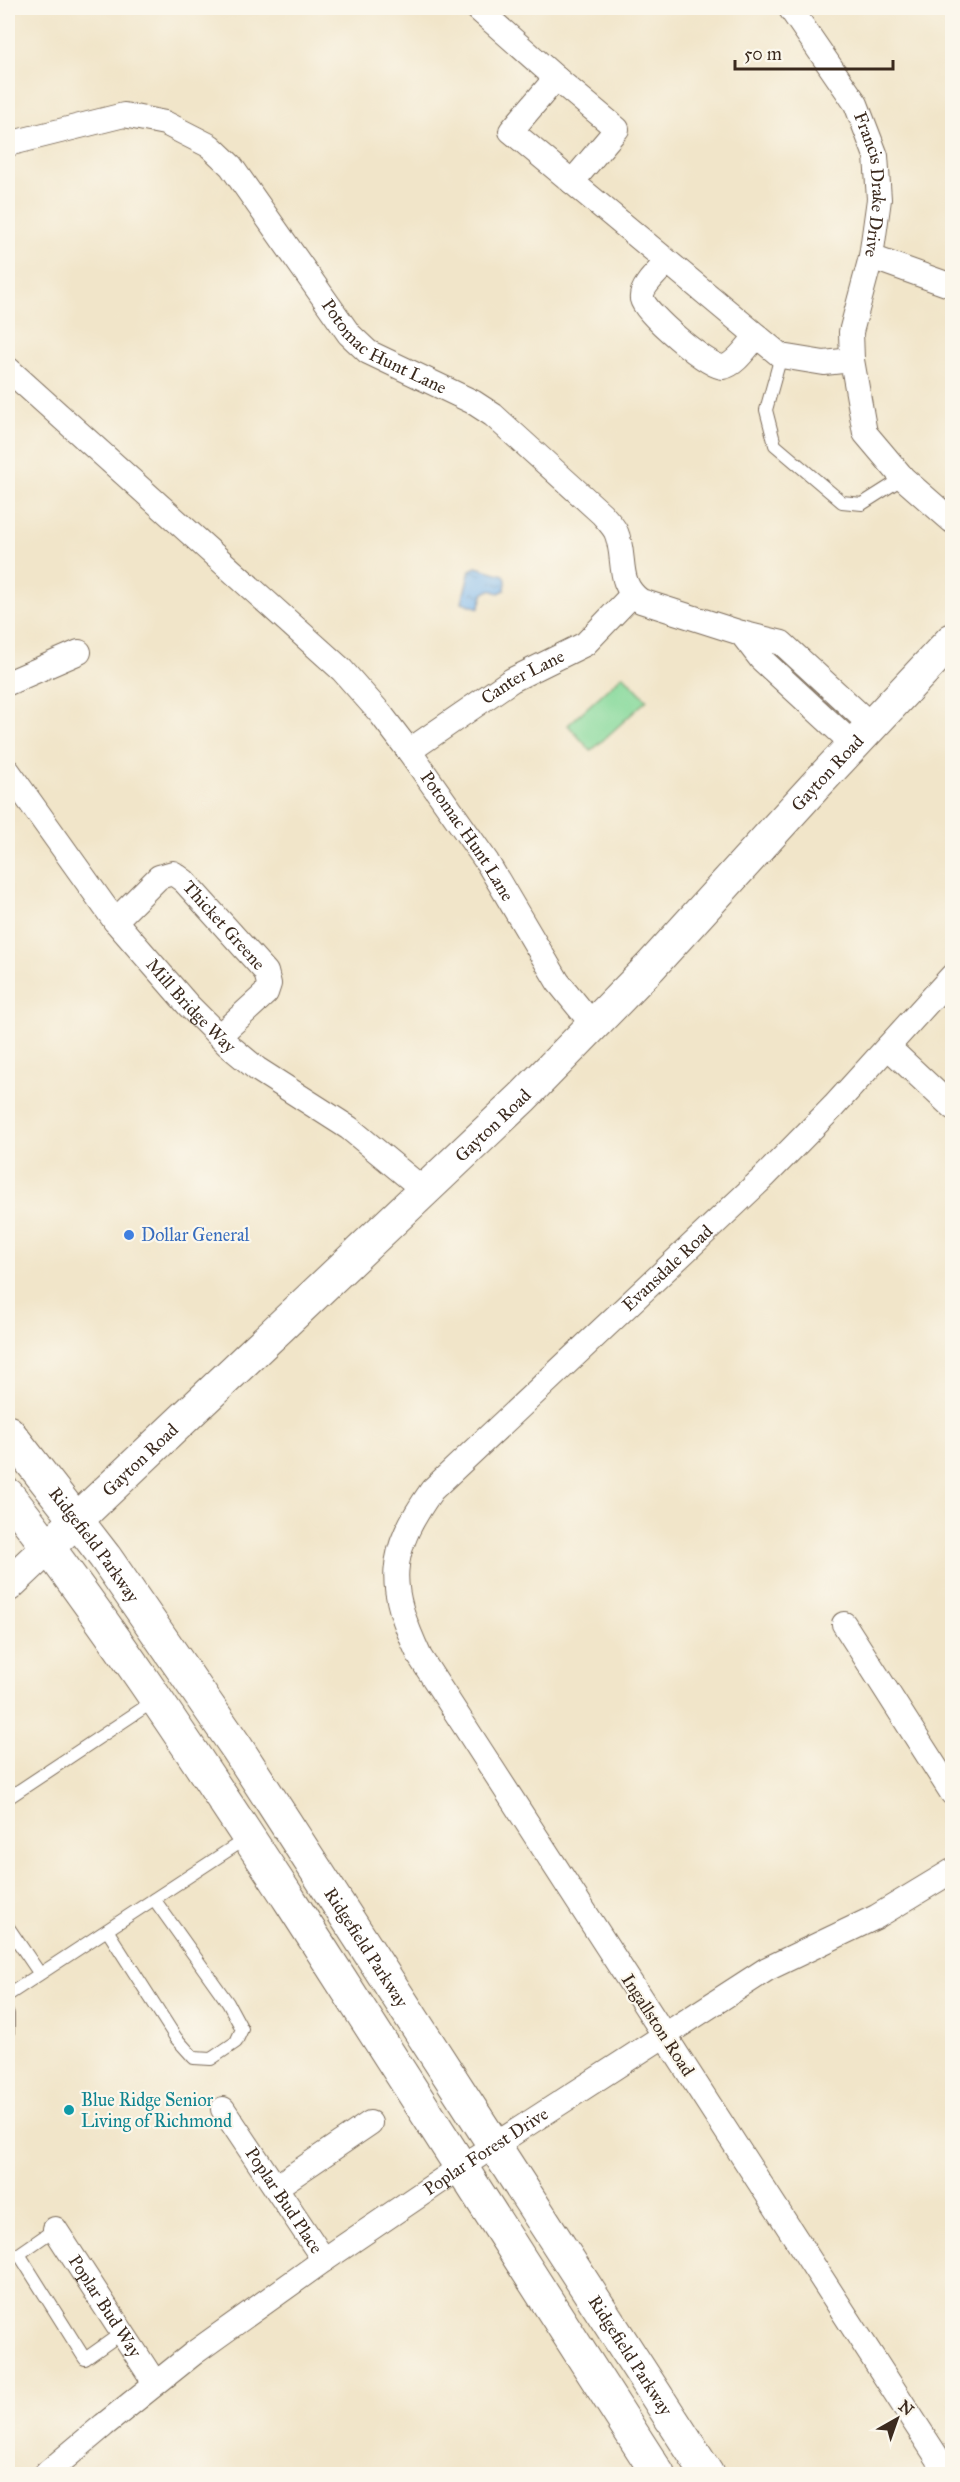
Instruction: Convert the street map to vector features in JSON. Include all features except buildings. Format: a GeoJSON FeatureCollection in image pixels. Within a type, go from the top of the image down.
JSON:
{"type":"FeatureCollection","features":[{"type":"Feature","properties":{"kind":"main road","name":"Gayton Road"},"geometry":{"type":"LineString","coordinates":[[8,1585],[425,1191],[594,1026],[952,640]]}},
{"type":"Feature","properties":{"kind":"main road","name":"Ridgefield Parkway"},"geometry":{"type":"LineString","coordinates":[[8,1432],[77,1520],[237,1748],[707,2475]]}},
{"type":"Feature","properties":{"kind":"main road","name":"Ridgefield Parkway"},"geometry":{"type":"LineString","coordinates":[[8,1495],[48,1546],[157,1699],[248,1837],[461,2168],[647,2470]]}},
{"type":"Feature","properties":{"kind":"street"},"geometry":{"type":"LineString","coordinates":[[477,8],[617,129],[572,182]]}},
{"type":"Feature","properties":{"kind":"street","name":"Francis Drake Drive"},"geometry":{"type":"LineString","coordinates":[[790,8],[856,104],[876,156],[879,199],[872,257],[851,332],[852,360],[865,433],[903,478],[952,521]]}},
{"type":"Feature","properties":{"kind":"street"},"geometry":{"type":"LineString","coordinates":[[556,78],[511,131],[780,356],[824,363],[852,360]]}},
{"type":"Feature","properties":{"kind":"street","name":"Potomac Hunt Lane"},"geometry":{"type":"LineString","coordinates":[[8,144],[124,115],[165,123],[215,150],[231,166],[349,334],[369,352],[473,402],[493,415],[602,514],[616,532],[626,584],[632,595]]}},
{"type":"Feature","properties":{"kind":"street"},"geometry":{"type":"LineString","coordinates":[[872,257],[952,286]]}},
{"type":"Feature","properties":{"kind":"street"},"geometry":{"type":"LineString","coordinates":[[667,262],[642,292],[642,300],[654,316],[705,359],[714,366],[724,367],[732,363],[756,336]]}},
{"type":"Feature","properties":{"kind":"street","name":"Potomac Hunt Lane"},"geometry":{"type":"LineString","coordinates":[[8,369],[342,670],[380,713],[487,862],[558,982],[594,1026]]}},
{"type":"Feature","properties":{"kind":"street"},"geometry":{"type":"LineString","coordinates":[[632,595],[641,601],[741,633],[761,659],[863,736]]}},
{"type":"Feature","properties":{"kind":"street","name":"Canter Lane"},"geometry":{"type":"LineString","coordinates":[[409,752],[512,680],[585,644],[632,595]]}},
{"type":"Feature","properties":{"kind":"street"},"geometry":{"type":"LineString","coordinates":[[8,683],[79,652]]}},
{"type":"Feature","properties":{"kind":"street","name":"Mill Bridge Way"},"geometry":{"type":"LineString","coordinates":[[8,771],[115,921],[173,989],[219,1036],[257,1069],[349,1128],[425,1191]]}},
{"type":"Feature","properties":{"kind":"street","name":"Thicket Greene"},"geometry":{"type":"LineString","coordinates":[[115,921],[159,877],[172,873],[184,881],[251,955],[266,972],[269,984],[266,993],[219,1036]]}},
{"type":"Feature","properties":{"kind":"street","name":"Evansdale Road"},"geometry":{"type":"LineString","coordinates":[[396,1565],[406,1531],[432,1490],[764,1177],[952,976]]}},
{"type":"Feature","properties":{"kind":"street"},"geometry":{"type":"LineString","coordinates":[[888,1047],[952,1107]]}},
{"type":"Feature","properties":{"kind":"street","name":"Ingallston Road"},"geometry":{"type":"LineString","coordinates":[[396,1565],[395,1581],[399,1608],[420,1657],[948,2475]]}},
{"type":"Feature","properties":{"kind":"street"},"geometry":{"type":"LineString","coordinates":[[844,1624],[952,1793]]}},
{"type":"Feature","properties":{"kind":"street","name":"Poplar Forest Drive"},"geometry":{"type":"LineString","coordinates":[[46,2475],[155,2383],[324,2260],[494,2146],[767,1969],[876,1917],[952,1871]]}},
{"type":"Feature","properties":{"kind":"street","name":"Poplar Bud Place"},"geometry":{"type":"LineString","coordinates":[[223,2109],[324,2260]]}},
{"type":"Feature","properties":{"kind":"street"},"geometry":{"type":"LineString","coordinates":[[276,2187],[370,2123]]}},
{"type":"Feature","properties":{"kind":"street","name":"Poplar Bud Way"},"geometry":{"type":"LineString","coordinates":[[55,2229],[155,2383]]}},
{"type":"Feature","properties":{"kind":"lane"},"geometry":{"type":"LineString","coordinates":[[780,356],[766,410],[775,446],[842,502],[862,504],[903,478]]}},
{"type":"Feature","properties":{"kind":"lane"},"geometry":{"type":"LineString","coordinates":[[8,1798],[157,1699]]}},
{"type":"Feature","properties":{"kind":"lane"},"geometry":{"type":"LineString","coordinates":[[8,1995],[248,1837]]}},
{"type":"Feature","properties":{"kind":"lane"},"geometry":{"type":"LineString","coordinates":[[107,1930],[177,2038],[194,2058],[211,2059],[237,2042],[242,2029],[228,2003],[154,1899]]}},
{"type":"Feature","properties":{"kind":"lane"},"geometry":{"type":"LineString","coordinates":[[8,1927],[40,1974]]}},
{"type":"Feature","properties":{"kind":"lane"},"geometry":{"type":"LineString","coordinates":[[8,2014],[8,2033]]}},
{"type":"Feature","properties":{"kind":"lane"},"geometry":{"type":"LineString","coordinates":[[55,2229],[19,2254],[85,2359],[123,2332]]}},
{"type":"Feature","properties":{"kind":"green space"},"geometry":{"type":"Polygon","coordinates":[[[623,675],[647,700],[591,751],[568,725],[623,675]]]}},
{"type":"Feature","properties":{"kind":"water"},"geometry":{"type":"Polygon","coordinates":[[[476,567],[504,575],[506,580],[505,590],[499,593],[490,590],[484,593],[479,608],[462,602],[470,570],[476,567]]]}},
{"type":"Feature","properties":{"kind":"place","name":"Dollar General"},"geometry":{"type":"Point","coordinates":[129,1235]}},
{"type":"Feature","properties":{"kind":"place","name":"Blue Ridge Senior Living of Richmond"},"geometry":{"type":"Point","coordinates":[69,2110]}}]}
